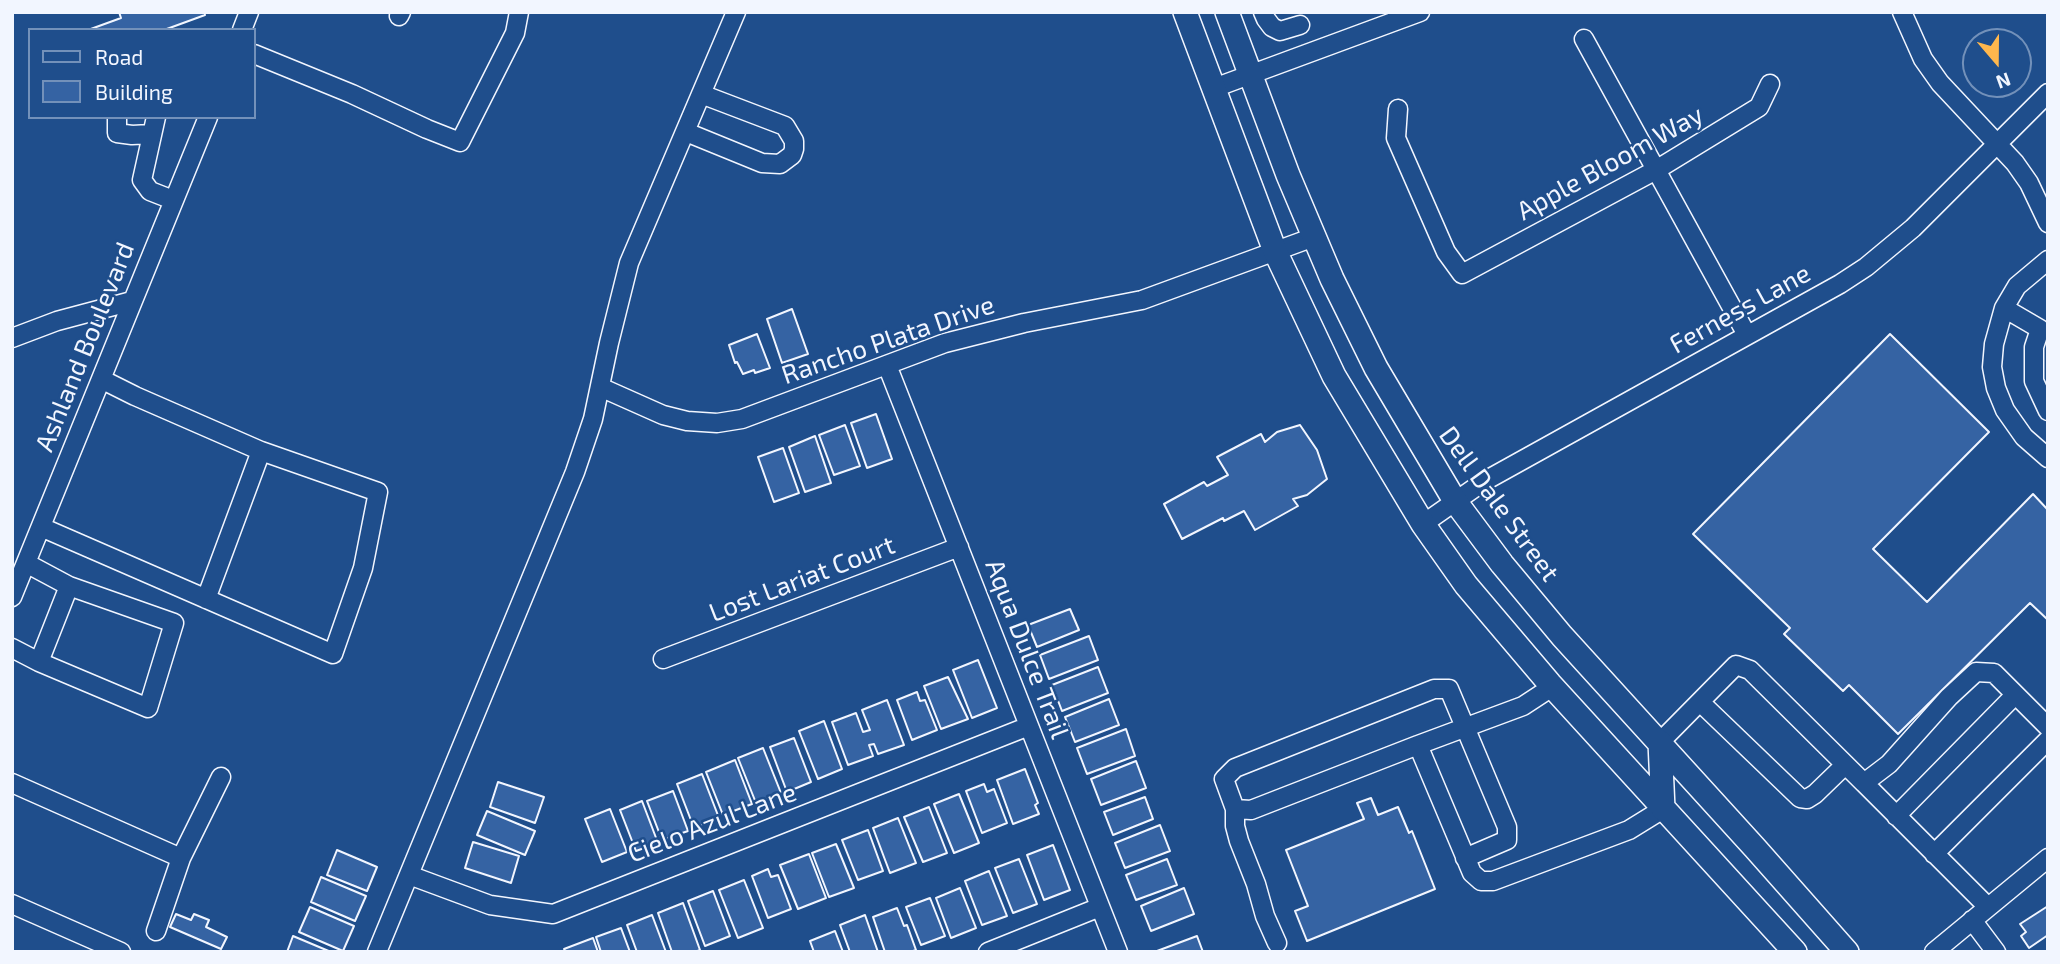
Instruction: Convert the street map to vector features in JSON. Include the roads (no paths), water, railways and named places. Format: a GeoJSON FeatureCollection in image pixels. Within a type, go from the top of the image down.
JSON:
{"type":"FeatureCollection","features":[{"type":"Feature","properties":{"kind":"main road"},"geometry":{"type":"LineString","coordinates":[[1185,12],[1275,251],[1334,376],[1423,524],[1466,585],[1552,687],[1795,952]]}},
{"type":"Feature","properties":{"kind":"main road","name":"Dell Dale Street"},"geometry":{"type":"LineString","coordinates":[[1227,12],[1332,279],[1376,368],[1455,501],[1502,564],[1562,636],[1847,952]]}},
{"type":"Feature","properties":{"kind":"main road"},"geometry":{"type":"LineString","coordinates":[[1660,742],[1663,809]]}},
{"type":"Feature","properties":{"kind":"street"},"geometry":{"type":"LineString","coordinates":[[256,55],[460,142],[515,33],[519,12]]}},
{"type":"Feature","properties":{"kind":"street"},"geometry":{"type":"LineString","coordinates":[[377,952],[575,472],[593,419],[629,263],[736,12]]}},
{"type":"Feature","properties":{"kind":"street"},"geometry":{"type":"LineString","coordinates":[[1263,12],[1272,27],[1280,31],[1297,19],[1312,52]]}},
{"type":"Feature","properties":{"kind":"street"},"geometry":{"type":"LineString","coordinates":[[1367,12],[1370,31]]}},
{"type":"Feature","properties":{"kind":"street"},"geometry":{"type":"LineString","coordinates":[[1214,88],[1420,12]]}},
{"type":"Feature","properties":{"kind":"street"},"geometry":{"type":"LineString","coordinates":[[1902,12],[1923,59],[1940,83],[2029,183],[2048,223]]}},
{"type":"Feature","properties":{"kind":"street"},"geometry":{"type":"LineString","coordinates":[[1584,39],[1747,335]]}},
{"type":"Feature","properties":{"kind":"street","name":"Apple Bloom Way"},"geometry":{"type":"LineString","coordinates":[[1398,109],[1396,138],[1446,252],[1462,274],[1656,170],[1759,107],[1770,84]]}},
{"type":"Feature","properties":{"kind":"street","name":"Ferness Lane"},"geometry":{"type":"LineString","coordinates":[[1423,524],[1483,482],[1840,284],[1890,248],[2048,93]]}},
{"type":"Feature","properties":{"kind":"street"},"geometry":{"type":"LineString","coordinates":[[686,132],[762,163],[780,164],[787,160],[794,149],[794,141],[785,126],[701,94]]}},
{"type":"Feature","properties":{"kind":"street"},"geometry":{"type":"LineString","coordinates":[[117,119],[117,134],[132,135],[153,125]]}},
{"type":"Feature","properties":{"kind":"street","name":"Ashland Boulevard"},"geometry":{"type":"LineString","coordinates":[[12,597],[207,119]]}},
{"type":"Feature","properties":{"kind":"street"},"geometry":{"type":"LineString","coordinates":[[153,125],[142,180],[150,191],[173,200]]}},
{"type":"Feature","properties":{"kind":"street","name":"Rancho Plata Drive"},"geometry":{"type":"LineString","coordinates":[[600,387],[663,415],[687,421],[717,423],[742,419],[945,344],[1011,326],[1142,300],[1314,237]]}},
{"type":"Feature","properties":{"kind":"street"},"geometry":{"type":"LineString","coordinates":[[2048,260],[2017,286],[2004,307],[1994,344],[1992,367],[1996,388],[2005,410],[2033,447],[2048,458]]}},
{"type":"Feature","properties":{"kind":"street"},"geometry":{"type":"LineString","coordinates":[[12,338],[57,321],[132,301]]}},
{"type":"Feature","properties":{"kind":"street"},"geometry":{"type":"LineString","coordinates":[[2004,307],[2040,329],[2034,347],[2034,381],[2048,411]]}},
{"type":"Feature","properties":{"kind":"street","name":"Aqua Dulce Trail"},"geometry":{"type":"LineString","coordinates":[[887,365],[1118,952]]}},
{"type":"Feature","properties":{"kind":"street"},"geometry":{"type":"LineString","coordinates":[[41,527],[333,654],[363,568],[378,492],[261,451],[101,379]]}},
{"type":"Feature","properties":{"kind":"street"},"geometry":{"type":"LineString","coordinates":[[206,599],[261,451]]}},
{"type":"Feature","properties":{"kind":"street","name":"Lost Lariat Court"},"geometry":{"type":"LineString","coordinates":[[663,659],[959,547]]}},
{"type":"Feature","properties":{"kind":"street"},"geometry":{"type":"LineString","coordinates":[[12,648],[148,708],[174,623],[69,586],[26,563]]}},
{"type":"Feature","properties":{"kind":"street"},"geometry":{"type":"LineString","coordinates":[[39,662],[69,586]]}},
{"type":"Feature","properties":{"kind":"street"},"geometry":{"type":"LineString","coordinates":[[1660,742],[1736,665],[1750,670],[1988,907]]}},
{"type":"Feature","properties":{"kind":"street"},"geometry":{"type":"LineString","coordinates":[[1864,783],[1889,764],[1949,697],[1976,672],[1994,673],[2048,727]]}},
{"type":"Feature","properties":{"kind":"street"},"geometry":{"type":"LineString","coordinates":[[1235,809],[1251,810],[1523,706],[1552,687]]}},
{"type":"Feature","properties":{"kind":"street"},"geometry":{"type":"LineString","coordinates":[[1277,943],[1265,916],[1235,826],[1235,809],[1224,779],[1235,768],[1434,688],[1449,689],[1507,827],[1507,840],[1465,858]]}},
{"type":"Feature","properties":{"kind":"street"},"geometry":{"type":"LineString","coordinates":[[1896,816],[2015,695]]}},
{"type":"Feature","properties":{"kind":"street"},"geometry":{"type":"LineString","coordinates":[[1700,702],[1800,799],[1807,799],[1815,794],[1845,765]]}},
{"type":"Feature","properties":{"kind":"street","name":"Cielo Azul Lane"},"geometry":{"type":"LineString","coordinates":[[409,875],[490,905],[553,914],[1030,726]]}},
{"type":"Feature","properties":{"kind":"street"},"geometry":{"type":"LineString","coordinates":[[1934,854],[2048,740]]}},
{"type":"Feature","properties":{"kind":"street"},"geometry":{"type":"LineString","coordinates":[[1418,745],[1465,858],[1472,873],[1481,881],[1493,881],[1629,830],[1663,809]]}},
{"type":"Feature","properties":{"kind":"street"},"geometry":{"type":"LineString","coordinates":[[156,931],[181,858],[221,776]]}},
{"type":"Feature","properties":{"kind":"street"},"geometry":{"type":"LineString","coordinates":[[12,783],[181,858]]}},
{"type":"Feature","properties":{"kind":"street"},"geometry":{"type":"LineString","coordinates":[[1934,952],[2048,858]]}},
{"type":"Feature","properties":{"kind":"street"},"geometry":{"type":"LineString","coordinates":[[12,904],[121,952]]}},
{"type":"Feature","properties":{"kind":"street"},"geometry":{"type":"LineString","coordinates":[[988,952],[1100,907]]}},
{"type":"Feature","properties":{"kind":"street"},"geometry":{"type":"LineString","coordinates":[[1972,920],[1996,952]]}}]}
